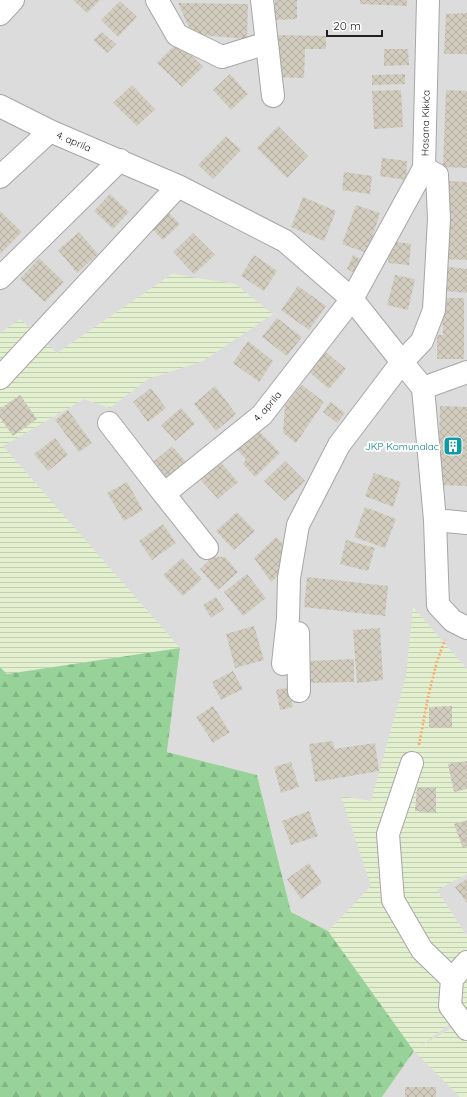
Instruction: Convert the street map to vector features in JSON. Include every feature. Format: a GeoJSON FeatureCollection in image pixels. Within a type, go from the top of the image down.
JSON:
{"type":"FeatureCollection","features":[{"type":"Feature","properties":{"kind":"street"},"geometry":{"type":"LineString","coordinates":[[0,14],[13,0]]}},
{"type":"Feature","properties":{"kind":"street"},"geometry":{"type":"LineString","coordinates":[[157,0],[177,35],[222,57],[267,43]]}},
{"type":"Feature","properties":{"kind":"street"},"geometry":{"type":"LineString","coordinates":[[262,0],[272,96]]}},
{"type":"Feature","properties":{"kind":"street","name":"Hasana Kikića"},"geometry":{"type":"LineString","coordinates":[[352,299],[424,168],[428,0]]}},
{"type":"Feature","properties":{"kind":"street","name":"4. aprila"},"geometry":{"type":"LineString","coordinates":[[0,106],[50,131],[178,186],[285,241],[352,299],[423,388]]}},
{"type":"Feature","properties":{"kind":"street","name":"4. aprila"},"geometry":{"type":"LineString","coordinates":[[0,177],[50,131]]}},
{"type":"Feature","properties":{"kind":"street"},"geometry":{"type":"LineString","coordinates":[[0,278],[120,160]]}},
{"type":"Feature","properties":{"kind":"street"},"geometry":{"type":"LineString","coordinates":[[283,664],[288,618],[288,578],[298,525],[339,444],[402,362],[422,341],[434,310],[439,219],[437,175],[424,168]]}},
{"type":"Feature","properties":{"kind":"street"},"geometry":{"type":"LineString","coordinates":[[0,378],[178,186]]}},
{"type":"Feature","properties":{"kind":"street","name":"4. aprila"},"geometry":{"type":"LineString","coordinates":[[164,494],[262,415],[352,299]]}},
{"type":"Feature","properties":{"kind":"street"},"geometry":{"type":"LineString","coordinates":[[460,624],[438,605],[435,520],[423,388],[467,372]]}},
{"type":"Feature","properties":{"kind":"street"},"geometry":{"type":"LineString","coordinates":[[109,423],[206,548]]}},
{"type":"Feature","properties":{"kind":"street"},"geometry":{"type":"LineString","coordinates":[[435,520],[467,522]]}},
{"type":"Feature","properties":{"kind":"street"},"geometry":{"type":"LineString","coordinates":[[293,555],[303,559],[298,582],[299,691]]}},
{"type":"Feature","properties":{"kind":"street"},"geometry":{"type":"LineString","coordinates":[[412,763],[388,834],[393,900],[422,950],[452,979]]}},
{"type":"Feature","properties":{"kind":"street"},"geometry":{"type":"LineString","coordinates":[[467,962],[452,979],[450,1006],[467,1029]]}},
{"type":"Feature","properties":{"kind":"path"},"geometry":{"type":"LineString","coordinates":[[412,763],[421,738],[428,697],[437,661],[460,624]]}},
{"type":"Feature","properties":{"kind":"shaded area"},"geometry":{"type":"Polygon","coordinates":[[[0,0],[467,0],[467,1097],[382,1097],[414,1051],[328,931],[291,912],[257,775],[167,752],[180,648],[7,674],[0,667],[0,0]]]}},
{"type":"Feature","properties":{"kind":"green space"},"geometry":{"type":"Polygon","coordinates":[[[172,274],[235,284],[273,314],[203,361],[148,379],[110,408],[84,399],[3,446],[180,648],[7,674],[0,667],[0,333],[20,319],[57,353],[172,274]]]}},
{"type":"Feature","properties":{"kind":"green space"},"geometry":{"type":"Polygon","coordinates":[[[413,607],[467,669],[467,874],[437,890],[467,936],[467,1011],[419,1047],[467,1019],[467,1097],[460,1097],[414,1051],[328,931],[371,886],[341,796],[371,801],[406,676],[413,607]]]}},
{"type":"Feature","properties":{"kind":"green space"},"geometry":{"type":"Polygon","coordinates":[[[180,648],[167,752],[257,775],[291,912],[328,931],[414,1051],[382,1097],[0,1097],[0,667],[7,674],[180,648]]]}},
{"type":"Feature","properties":{"kind":"building"},"geometry":{"type":"Polygon","coordinates":[[[73,0],[100,0],[87,13],[73,0]]]}},
{"type":"Feature","properties":{"kind":"building"},"geometry":{"type":"Polygon","coordinates":[[[275,0],[297,0],[297,19],[275,20],[275,0]]]}},
{"type":"Feature","properties":{"kind":"building"},"geometry":{"type":"Polygon","coordinates":[[[360,0],[407,0],[407,6],[360,4],[360,0]]]}},
{"type":"Feature","properties":{"kind":"building"},"geometry":{"type":"Polygon","coordinates":[[[120,1],[137,17],[118,37],[101,20],[120,1]]]}},
{"type":"Feature","properties":{"kind":"building"},"geometry":{"type":"Polygon","coordinates":[[[178,3],[248,4],[247,39],[192,34],[178,3]]]}},
{"type":"Feature","properties":{"kind":"building"},"geometry":{"type":"Polygon","coordinates":[[[467,13],[467,54],[444,54],[446,14],[467,13]]]}},
{"type":"Feature","properties":{"kind":"building"},"geometry":{"type":"Polygon","coordinates":[[[102,32],[116,44],[107,53],[93,40],[102,32]]]}},
{"type":"Feature","properties":{"kind":"building"},"geometry":{"type":"Polygon","coordinates":[[[274,35],[326,36],[326,49],[305,49],[304,78],[273,77],[274,35]]]}},
{"type":"Feature","properties":{"kind":"building"},"geometry":{"type":"Polygon","coordinates":[[[178,42],[203,67],[182,87],[157,63],[178,42]]]}},
{"type":"Feature","properties":{"kind":"building"},"geometry":{"type":"Polygon","coordinates":[[[384,49],[408,49],[409,65],[384,66],[384,49]]]}},
{"type":"Feature","properties":{"kind":"building"},"geometry":{"type":"Polygon","coordinates":[[[230,74],[248,94],[231,110],[213,90],[230,74]]]}},
{"type":"Feature","properties":{"kind":"building"},"geometry":{"type":"Polygon","coordinates":[[[405,74],[405,84],[372,85],[372,75],[405,74]]]}},
{"type":"Feature","properties":{"kind":"building"},"geometry":{"type":"Polygon","coordinates":[[[132,85],[155,109],[137,126],[113,103],[132,85]]]}},
{"type":"Feature","properties":{"kind":"building"},"geometry":{"type":"Polygon","coordinates":[[[401,90],[403,127],[374,129],[372,91],[401,90]]]}},
{"type":"Feature","properties":{"kind":"building"},"geometry":{"type":"Polygon","coordinates":[[[446,90],[467,91],[467,168],[443,167],[446,90]]]}},
{"type":"Feature","properties":{"kind":"building"},"geometry":{"type":"Polygon","coordinates":[[[278,126],[308,156],[287,178],[257,148],[278,126]]]}},
{"type":"Feature","properties":{"kind":"building"},"geometry":{"type":"Polygon","coordinates":[[[226,136],[241,150],[213,179],[198,165],[226,136]]]}},
{"type":"Feature","properties":{"kind":"building"},"geometry":{"type":"Polygon","coordinates":[[[382,158],[407,161],[406,180],[380,176],[382,158]]]}},
{"type":"Feature","properties":{"kind":"building"},"geometry":{"type":"Polygon","coordinates":[[[344,172],[372,176],[370,194],[342,190],[344,172]]]}},
{"type":"Feature","properties":{"kind":"building"},"geometry":{"type":"Polygon","coordinates":[[[449,181],[467,182],[467,260],[444,259],[449,181]]]}},
{"type":"Feature","properties":{"kind":"building"},"geometry":{"type":"Polygon","coordinates":[[[110,194],[129,212],[113,229],[94,211],[110,194]]]}},
{"type":"Feature","properties":{"kind":"building"},"geometry":{"type":"Polygon","coordinates":[[[303,197],[336,211],[324,241],[291,227],[303,197]]]}},
{"type":"Feature","properties":{"kind":"building"},"geometry":{"type":"Polygon","coordinates":[[[356,205],[380,213],[367,253],[342,244],[356,205]]]}},
{"type":"Feature","properties":{"kind":"building"},"geometry":{"type":"Polygon","coordinates":[[[0,211],[22,232],[0,254],[0,211]]]}},
{"type":"Feature","properties":{"kind":"building"},"geometry":{"type":"Polygon","coordinates":[[[167,211],[180,224],[163,240],[150,227],[167,211]]]}},
{"type":"Feature","properties":{"kind":"building"},"geometry":{"type":"Polygon","coordinates":[[[79,232],[98,254],[77,273],[58,250],[79,232]]]}},
{"type":"Feature","properties":{"kind":"building"},"geometry":{"type":"Polygon","coordinates":[[[193,233],[215,255],[194,274],[173,252],[193,233]]]}},
{"type":"Feature","properties":{"kind":"building"},"geometry":{"type":"Polygon","coordinates":[[[390,241],[411,244],[409,265],[388,263],[390,241]]]}},
{"type":"Feature","properties":{"kind":"building"},"geometry":{"type":"Polygon","coordinates":[[[254,255],[277,271],[264,291],[241,276],[254,255]]]}},
{"type":"Feature","properties":{"kind":"building"},"geometry":{"type":"Polygon","coordinates":[[[353,255],[362,260],[355,273],[347,269],[353,255]]]}},
{"type":"Feature","properties":{"kind":"building"},"geometry":{"type":"Polygon","coordinates":[[[39,258],[64,282],[45,302],[20,279],[39,258]]]}},
{"type":"Feature","properties":{"kind":"building"},"geometry":{"type":"Polygon","coordinates":[[[448,267],[467,269],[467,293],[447,291],[448,267]]]}},
{"type":"Feature","properties":{"kind":"building"},"geometry":{"type":"Polygon","coordinates":[[[395,275],[415,279],[408,310],[387,305],[395,275]]]}},
{"type":"Feature","properties":{"kind":"building"},"geometry":{"type":"Polygon","coordinates":[[[298,286],[326,306],[309,330],[281,310],[298,286]]]}},
{"type":"Feature","properties":{"kind":"building"},"geometry":{"type":"Polygon","coordinates":[[[442,298],[464,298],[464,359],[437,359],[437,335],[443,335],[442,298]]]}},
{"type":"Feature","properties":{"kind":"building"},"geometry":{"type":"Polygon","coordinates":[[[277,318],[302,337],[287,356],[262,337],[277,318]]]}},
{"type":"Feature","properties":{"kind":"building"},"geometry":{"type":"Polygon","coordinates":[[[248,341],[273,361],[259,382],[233,363],[248,341]]]}},
{"type":"Feature","properties":{"kind":"building"},"geometry":{"type":"Polygon","coordinates":[[[326,352],[346,369],[329,389],[309,372],[326,352]]]}},
{"type":"Feature","properties":{"kind":"building"},"geometry":{"type":"Polygon","coordinates":[[[302,385],[324,402],[296,443],[283,433],[285,405],[302,385]]]}},
{"type":"Feature","properties":{"kind":"building"},"geometry":{"type":"Polygon","coordinates":[[[215,386],[236,414],[216,431],[194,404],[215,386]]]}},
{"type":"Feature","properties":{"kind":"building"},"geometry":{"type":"Polygon","coordinates":[[[151,388],[166,408],[148,422],[133,402],[151,388]]]}},
{"type":"Feature","properties":{"kind":"building"},"geometry":{"type":"Polygon","coordinates":[[[20,395],[37,419],[13,436],[0,418],[0,409],[20,395]]]}},
{"type":"Feature","properties":{"kind":"building"},"geometry":{"type":"Polygon","coordinates":[[[330,402],[345,413],[337,423],[323,412],[330,402]]]}},
{"type":"Feature","properties":{"kind":"building","name":"JKP Komunalac"},"geometry":{"type":"Polygon","coordinates":[[[440,406],[467,407],[467,486],[438,485],[440,406]]]}},
{"type":"Feature","properties":{"kind":"building"},"geometry":{"type":"Polygon","coordinates":[[[181,408],[195,424],[175,441],[161,425],[181,408]]]}},
{"type":"Feature","properties":{"kind":"building"},"geometry":{"type":"Polygon","coordinates":[[[68,410],[92,443],[79,452],[55,420],[68,410]]]}},
{"type":"Feature","properties":{"kind":"building"},"geometry":{"type":"Polygon","coordinates":[[[257,429],[280,453],[255,477],[243,464],[246,459],[236,449],[257,429]]]}},
{"type":"Feature","properties":{"kind":"building"},"geometry":{"type":"Polygon","coordinates":[[[55,438],[68,455],[48,471],[34,454],[55,438]]]}},
{"type":"Feature","properties":{"kind":"building"},"geometry":{"type":"Polygon","coordinates":[[[172,446],[186,462],[165,479],[152,463],[172,446]]]}},
{"type":"Feature","properties":{"kind":"building"},"geometry":{"type":"Polygon","coordinates":[[[219,460],[238,482],[218,499],[199,478],[219,460]]]}},
{"type":"Feature","properties":{"kind":"building"},"geometry":{"type":"Polygon","coordinates":[[[285,461],[305,481],[285,501],[264,481],[285,461]]]}},
{"type":"Feature","properties":{"kind":"building"},"geometry":{"type":"Polygon","coordinates":[[[374,473],[401,482],[393,507],[365,496],[374,473]]]}},
{"type":"Feature","properties":{"kind":"building"},"geometry":{"type":"Polygon","coordinates":[[[127,482],[143,510],[124,521],[107,493],[127,482]]]}},
{"type":"Feature","properties":{"kind":"building"},"geometry":{"type":"Polygon","coordinates":[[[365,507],[396,519],[385,548],[354,537],[365,507]]]}},
{"type":"Feature","properties":{"kind":"building"},"geometry":{"type":"Polygon","coordinates":[[[237,512],[255,531],[234,550],[216,531],[237,512]]]}},
{"type":"Feature","properties":{"kind":"building"},"geometry":{"type":"Polygon","coordinates":[[[163,524],[176,543],[152,560],[139,541],[163,524]]]}},
{"type":"Feature","properties":{"kind":"building"},"geometry":{"type":"Polygon","coordinates":[[[276,537],[285,546],[282,572],[271,582],[254,558],[276,537]]]}},
{"type":"Feature","properties":{"kind":"building"},"geometry":{"type":"Polygon","coordinates":[[[346,540],[375,548],[368,571],[340,564],[346,540]]]}},
{"type":"Feature","properties":{"kind":"building"},"geometry":{"type":"Polygon","coordinates":[[[212,557],[225,557],[238,572],[218,590],[200,569],[212,557]]]}},
{"type":"Feature","properties":{"kind":"building"},"geometry":{"type":"Polygon","coordinates":[[[182,558],[202,579],[183,596],[163,575],[182,558]]]}},
{"type":"Feature","properties":{"kind":"building"},"geometry":{"type":"Polygon","coordinates":[[[247,574],[266,598],[243,616],[224,592],[247,574]]]}},
{"type":"Feature","properties":{"kind":"building"},"geometry":{"type":"Polygon","coordinates":[[[307,577],[388,586],[385,616],[304,607],[307,577]]]}},
{"type":"Feature","properties":{"kind":"building"},"geometry":{"type":"Polygon","coordinates":[[[216,597],[224,609],[211,618],[203,605],[216,597]]]}},
{"type":"Feature","properties":{"kind":"building"},"geometry":{"type":"Polygon","coordinates":[[[254,626],[264,660],[235,668],[226,634],[254,626]]]}},
{"type":"Feature","properties":{"kind":"building"},"geometry":{"type":"Polygon","coordinates":[[[380,628],[383,680],[357,683],[353,630],[380,628]]]}},
{"type":"Feature","properties":{"kind":"building"},"geometry":{"type":"Polygon","coordinates":[[[354,659],[354,682],[309,683],[309,661],[354,659]]]}},
{"type":"Feature","properties":{"kind":"building"},"geometry":{"type":"Polygon","coordinates":[[[233,671],[243,689],[221,700],[212,682],[233,671]]]}},
{"type":"Feature","properties":{"kind":"building"},"geometry":{"type":"Polygon","coordinates":[[[289,687],[293,707],[280,710],[276,690],[289,687]]]}},
{"type":"Feature","properties":{"kind":"building"},"geometry":{"type":"Polygon","coordinates":[[[213,706],[230,732],[213,743],[196,717],[213,706]]]}},
{"type":"Feature","properties":{"kind":"building"},"geometry":{"type":"Polygon","coordinates":[[[452,706],[452,727],[429,728],[429,707],[452,706]]]}},
{"type":"Feature","properties":{"kind":"building"},"geometry":{"type":"Polygon","coordinates":[[[333,741],[334,749],[375,743],[379,771],[315,782],[309,744],[333,741]]]}},
{"type":"Feature","properties":{"kind":"building"},"geometry":{"type":"Polygon","coordinates":[[[467,761],[467,789],[454,792],[448,764],[467,761]]]}},
{"type":"Feature","properties":{"kind":"building"},"geometry":{"type":"Polygon","coordinates":[[[291,762],[299,787],[281,793],[274,767],[291,762]]]}},
{"type":"Feature","properties":{"kind":"building"},"geometry":{"type":"Polygon","coordinates":[[[417,788],[436,788],[436,813],[415,811],[417,788]]]}},
{"type":"Feature","properties":{"kind":"building"},"geometry":{"type":"Polygon","coordinates":[[[309,811],[318,836],[291,845],[282,821],[309,811]]]}},
{"type":"Feature","properties":{"kind":"building"},"geometry":{"type":"Polygon","coordinates":[[[467,820],[467,846],[463,848],[454,824],[467,820]]]}},
{"type":"Feature","properties":{"kind":"building"},"geometry":{"type":"Polygon","coordinates":[[[309,863],[322,883],[301,899],[287,879],[309,863]]]}},
{"type":"Feature","properties":{"kind":"building"},"geometry":{"type":"Polygon","coordinates":[[[467,879],[467,903],[455,887],[467,879]]]}},
{"type":"Feature","properties":{"kind":"building"},"geometry":{"type":"Polygon","coordinates":[[[405,1087],[436,1087],[436,1097],[405,1097],[405,1087]]]}},
{"type":"Feature","properties":{"kind":"place","name":"JKP Komunalac"},"geometry":{"type":"Point","coordinates":[453,446]}}]}
